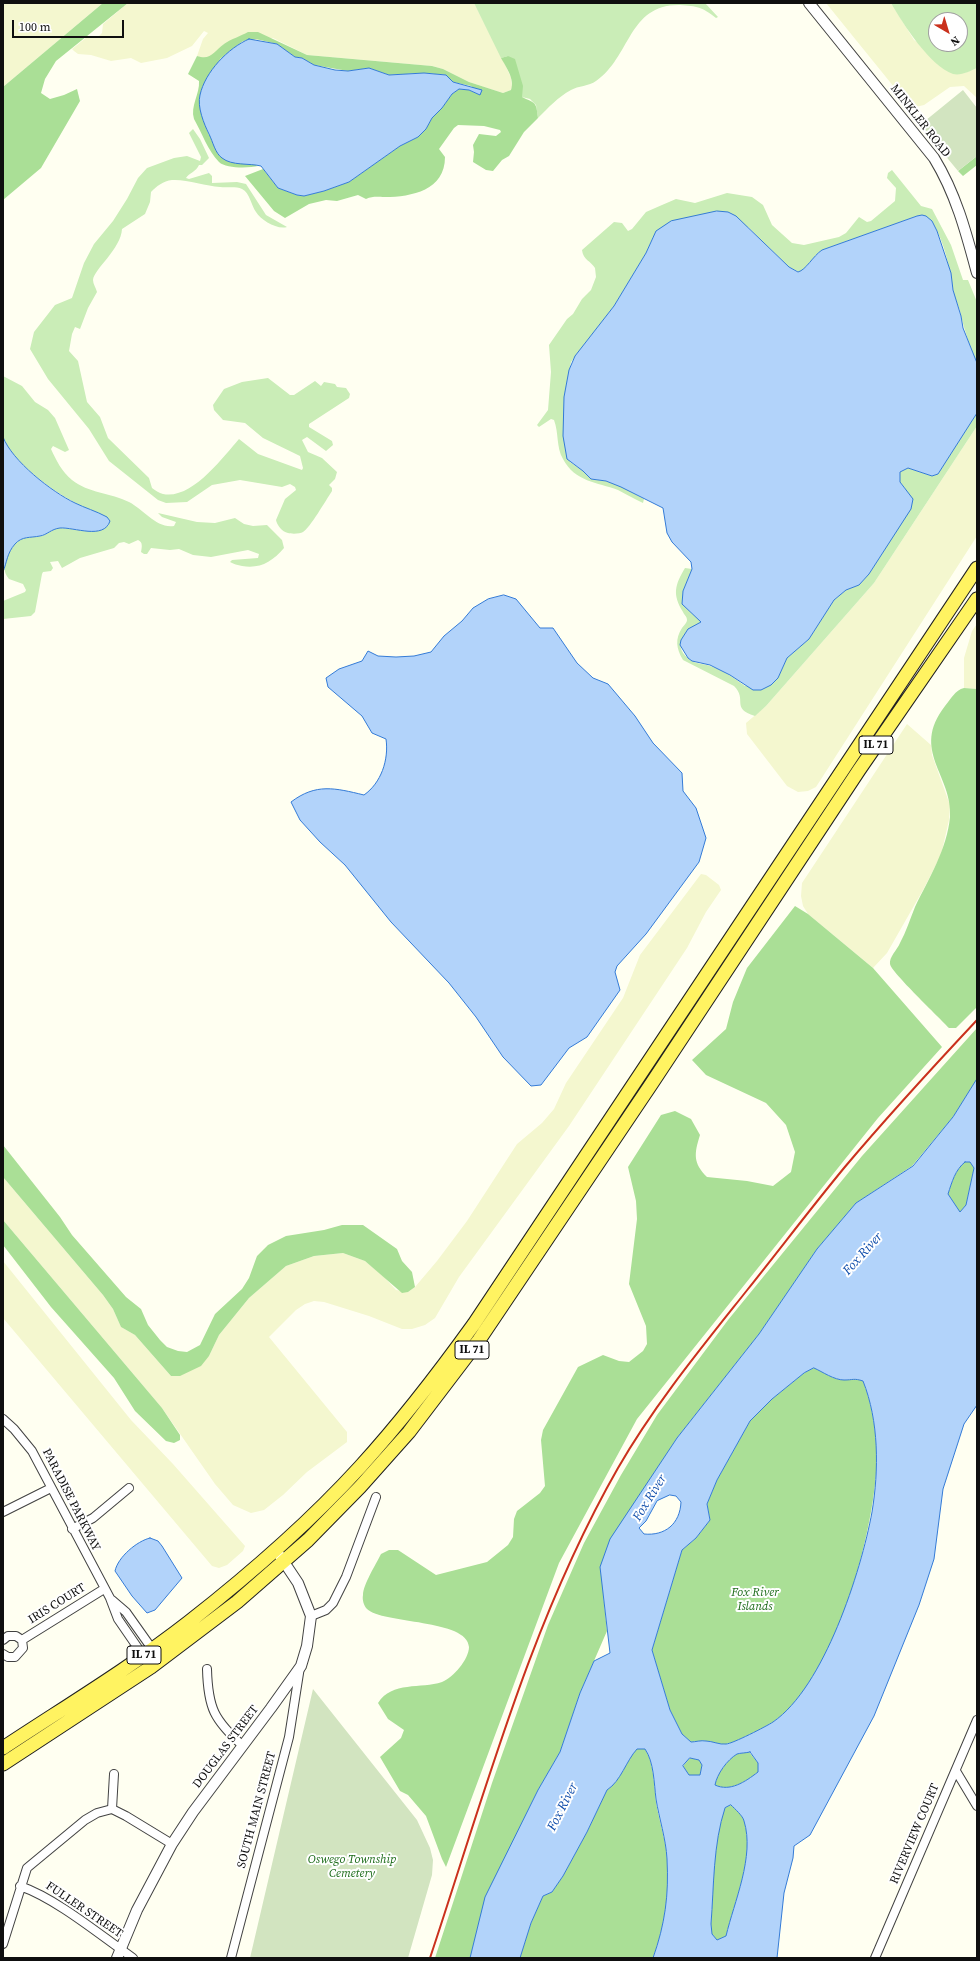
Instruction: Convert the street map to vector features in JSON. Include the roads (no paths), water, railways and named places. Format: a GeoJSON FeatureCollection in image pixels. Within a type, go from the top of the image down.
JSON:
{"type":"FeatureCollection","features":[{"type":"Feature","properties":{"kind":"main road","name":"IL 71"},"geometry":{"type":"LineString","coordinates":[[3,1748],[148,1652],[235,1585],[276,1550],[360,1468],[427,1388],[474,1324],[977,568]]}},
{"type":"Feature","properties":{"kind":"main road","name":"IL 71"},"geometry":{"type":"LineString","coordinates":[[3,1764],[156,1664],[237,1602],[331,1517],[390,1453],[444,1388],[473,1348],[652,1083],[859,770],[977,599]]}},
{"type":"Feature","properties":{"kind":"street","name":"MINKLER ROAD"},"geometry":{"type":"LineString","coordinates":[[809,3],[921,141],[941,170],[962,216],[977,272]]}},
{"type":"Feature","properties":{"kind":"street","name":"PARADISE PARKWAY"},"geometry":{"type":"LineString","coordinates":[[3,1419],[14,1429],[32,1451],[72,1529],[110,1598],[118,1619],[148,1652],[156,1664]]}},
{"type":"Feature","properties":{"kind":"street"},"geometry":{"type":"LineString","coordinates":[[3,1512],[51,1488]]}},
{"type":"Feature","properties":{"kind":"street"},"geometry":{"type":"LineString","coordinates":[[72,1529],[93,1518],[129,1488]]}},
{"type":"Feature","properties":{"kind":"street"},"geometry":{"type":"LineString","coordinates":[[311,1616],[326,1610],[333,1603],[346,1577],[376,1497]]}},
{"type":"Feature","properties":{"kind":"street","name":"DOUGLAS STREET"},"geometry":{"type":"LineString","coordinates":[[119,1954],[136,1910],[172,1844],[193,1812],[243,1746],[300,1666],[307,1646],[311,1616],[298,1583],[276,1550]]}},
{"type":"Feature","properties":{"kind":"street","name":"IRIS COURT"},"geometry":{"type":"LineString","coordinates":[[22,1640],[104,1589]]}},
{"type":"Feature","properties":{"kind":"street","name":"PARADISE PARKWAY"},"geometry":{"type":"LineString","coordinates":[[110,1598],[126,1612],[156,1664]]}},
{"type":"Feature","properties":{"kind":"street","name":"IRIS COURT"},"geometry":{"type":"LineString","coordinates":[[3,1640],[8,1636],[16,1636],[22,1640],[23,1648],[15,1657],[8,1658],[3,1654]]}},
{"type":"Feature","properties":{"kind":"street","name":"SOUTH MAIN STREET"},"geometry":{"type":"LineString","coordinates":[[231,1958],[289,1737],[300,1666]]}},
{"type":"Feature","properties":{"kind":"street"},"geometry":{"type":"LineString","coordinates":[[207,1669],[207,1692],[213,1711],[224,1729],[243,1746]]}},
{"type":"Feature","properties":{"kind":"street","name":"RIVERVIEW COURT"},"geometry":{"type":"LineString","coordinates":[[875,1958],[977,1720]]}},
{"type":"Feature","properties":{"kind":"street"},"geometry":{"type":"LineString","coordinates":[[956,1771],[977,1806]]}},
{"type":"Feature","properties":{"kind":"street"},"geometry":{"type":"LineString","coordinates":[[112,1809],[114,1774]]}},
{"type":"Feature","properties":{"kind":"street"},"geometry":{"type":"LineString","coordinates":[[3,1944],[20,1886],[27,1868],[85,1820],[97,1813],[112,1809],[172,1844]]}},
{"type":"Feature","properties":{"kind":"street","name":"FULLER STREET"},"geometry":{"type":"LineString","coordinates":[[20,1886],[34,1891],[119,1954],[133,1958]]}},
{"type":"Feature","properties":{"kind":"water"},"geometry":{"type":"Polygon","coordinates":[[[249,39],[277,44],[295,57],[302,58],[314,65],[335,70],[348,71],[369,68],[389,75],[424,73],[446,75],[453,82],[482,90],[480,95],[469,90],[459,89],[452,94],[442,108],[432,118],[426,129],[418,137],[400,146],[349,182],[304,196],[297,195],[278,188],[261,166],[226,161],[222,158],[216,150],[205,125],[199,100],[207,78],[218,62],[233,48],[249,39]]]}},
{"type":"Feature","properties":{"kind":"water"},"geometry":{"type":"Polygon","coordinates":[[[717,211],[728,212],[736,216],[789,267],[798,272],[804,269],[822,250],[917,216],[926,216],[932,221],[937,231],[951,273],[953,290],[963,328],[977,363],[977,413],[938,474],[932,476],[908,468],[900,472],[900,482],[913,499],[911,509],[869,574],[859,585],[846,590],[834,600],[809,639],[787,658],[778,678],[771,685],[761,690],[753,690],[730,675],[710,665],[692,661],[688,658],[680,645],[681,640],[688,629],[701,622],[682,604],[683,591],[692,569],[691,562],[672,542],[667,533],[663,508],[621,487],[606,481],[591,479],[567,459],[563,436],[564,397],[569,370],[575,356],[614,306],[646,253],[656,231],[671,221],[717,211]]]}},
{"type":"Feature","properties":{"kind":"water"},"geometry":{"type":"Polygon","coordinates":[[[3,437],[15,456],[44,484],[79,505],[107,517],[110,521],[107,527],[102,530],[95,531],[60,528],[42,535],[20,540],[10,551],[3,572],[3,437]]]}},
{"type":"Feature","properties":{"kind":"water"},"geometry":{"type":"Polygon","coordinates":[[[504,595],[516,599],[540,628],[553,628],[577,663],[593,678],[608,684],[635,716],[653,743],[682,773],[683,791],[696,808],[706,838],[699,862],[646,934],[617,966],[615,972],[620,990],[587,1037],[569,1048],[541,1085],[531,1086],[503,1057],[476,1017],[449,983],[391,922],[345,865],[320,842],[300,820],[291,802],[309,792],[326,789],[344,790],[364,795],[379,778],[385,763],[387,747],[386,739],[372,733],[362,716],[328,687],[326,678],[339,669],[362,661],[368,651],[378,656],[396,657],[414,656],[431,652],[444,636],[462,621],[473,608],[488,599],[504,595]]]}},
{"type":"Feature","properties":{"kind":"water","name":"Fox River"},"geometry":{"type":"Polygon","coordinates":[[[977,1079],[977,1405],[964,1424],[943,1489],[934,1559],[919,1605],[874,1716],[810,1835],[794,1846],[793,1858],[784,1893],[777,1958],[653,1958],[661,1933],[667,1897],[667,1859],[650,1760],[645,1749],[637,1749],[620,1776],[607,1790],[587,1832],[563,1876],[552,1892],[543,1896],[531,1923],[520,1958],[470,1958],[485,1897],[538,1790],[560,1752],[580,1693],[594,1661],[610,1653],[600,1567],[610,1539],[677,1438],[759,1334],[817,1249],[856,1203],[913,1166],[953,1117],[977,1079]],[[965,1162],[954,1176],[948,1194],[960,1212],[966,1205],[974,1168],[970,1162],[965,1162]],[[814,1368],[804,1373],[772,1399],[750,1421],[717,1480],[707,1504],[710,1520],[696,1538],[682,1550],[652,1650],[670,1710],[682,1734],[691,1742],[704,1741],[721,1744],[729,1743],[773,1722],[791,1705],[808,1683],[824,1656],[838,1626],[867,1537],[876,1479],[876,1446],[872,1412],[863,1381],[855,1379],[836,1379],[814,1368]],[[670,1495],[657,1501],[646,1521],[639,1528],[644,1534],[665,1531],[678,1517],[681,1502],[676,1496],[670,1495]],[[750,1752],[737,1754],[720,1772],[715,1785],[721,1787],[732,1787],[758,1772],[758,1763],[750,1752]],[[690,1758],[683,1766],[689,1775],[700,1775],[702,1765],[699,1760],[690,1758]],[[731,1805],[725,1808],[716,1851],[711,1924],[712,1934],[717,1940],[726,1936],[742,1879],[747,1849],[747,1835],[743,1819],[731,1805]]]}},
{"type":"Feature","properties":{"kind":"water"},"geometry":{"type":"Polygon","coordinates":[[[150,1538],[158,1541],[162,1546],[182,1578],[155,1610],[147,1613],[132,1596],[115,1571],[120,1560],[129,1550],[139,1542],[150,1538]]]}},
{"type":"Feature","properties":{"kind":"railway"},"geometry":{"type":"LineString","coordinates":[[430,1958],[512,1708],[535,1646],[560,1585],[587,1526],[618,1468],[647,1421],[713,1332],[844,1168],[926,1074],[977,1020]]}},
{"type":"Feature","properties":{"kind":"park label","name":"Fox River Islands"},"geometry":{"type":"Point","coordinates":[755,1600]}},
{"type":"Feature","properties":{"kind":"park label","name":"Oswego Township Cemetery"},"geometry":{"type":"Point","coordinates":[352,1867]}}]}
